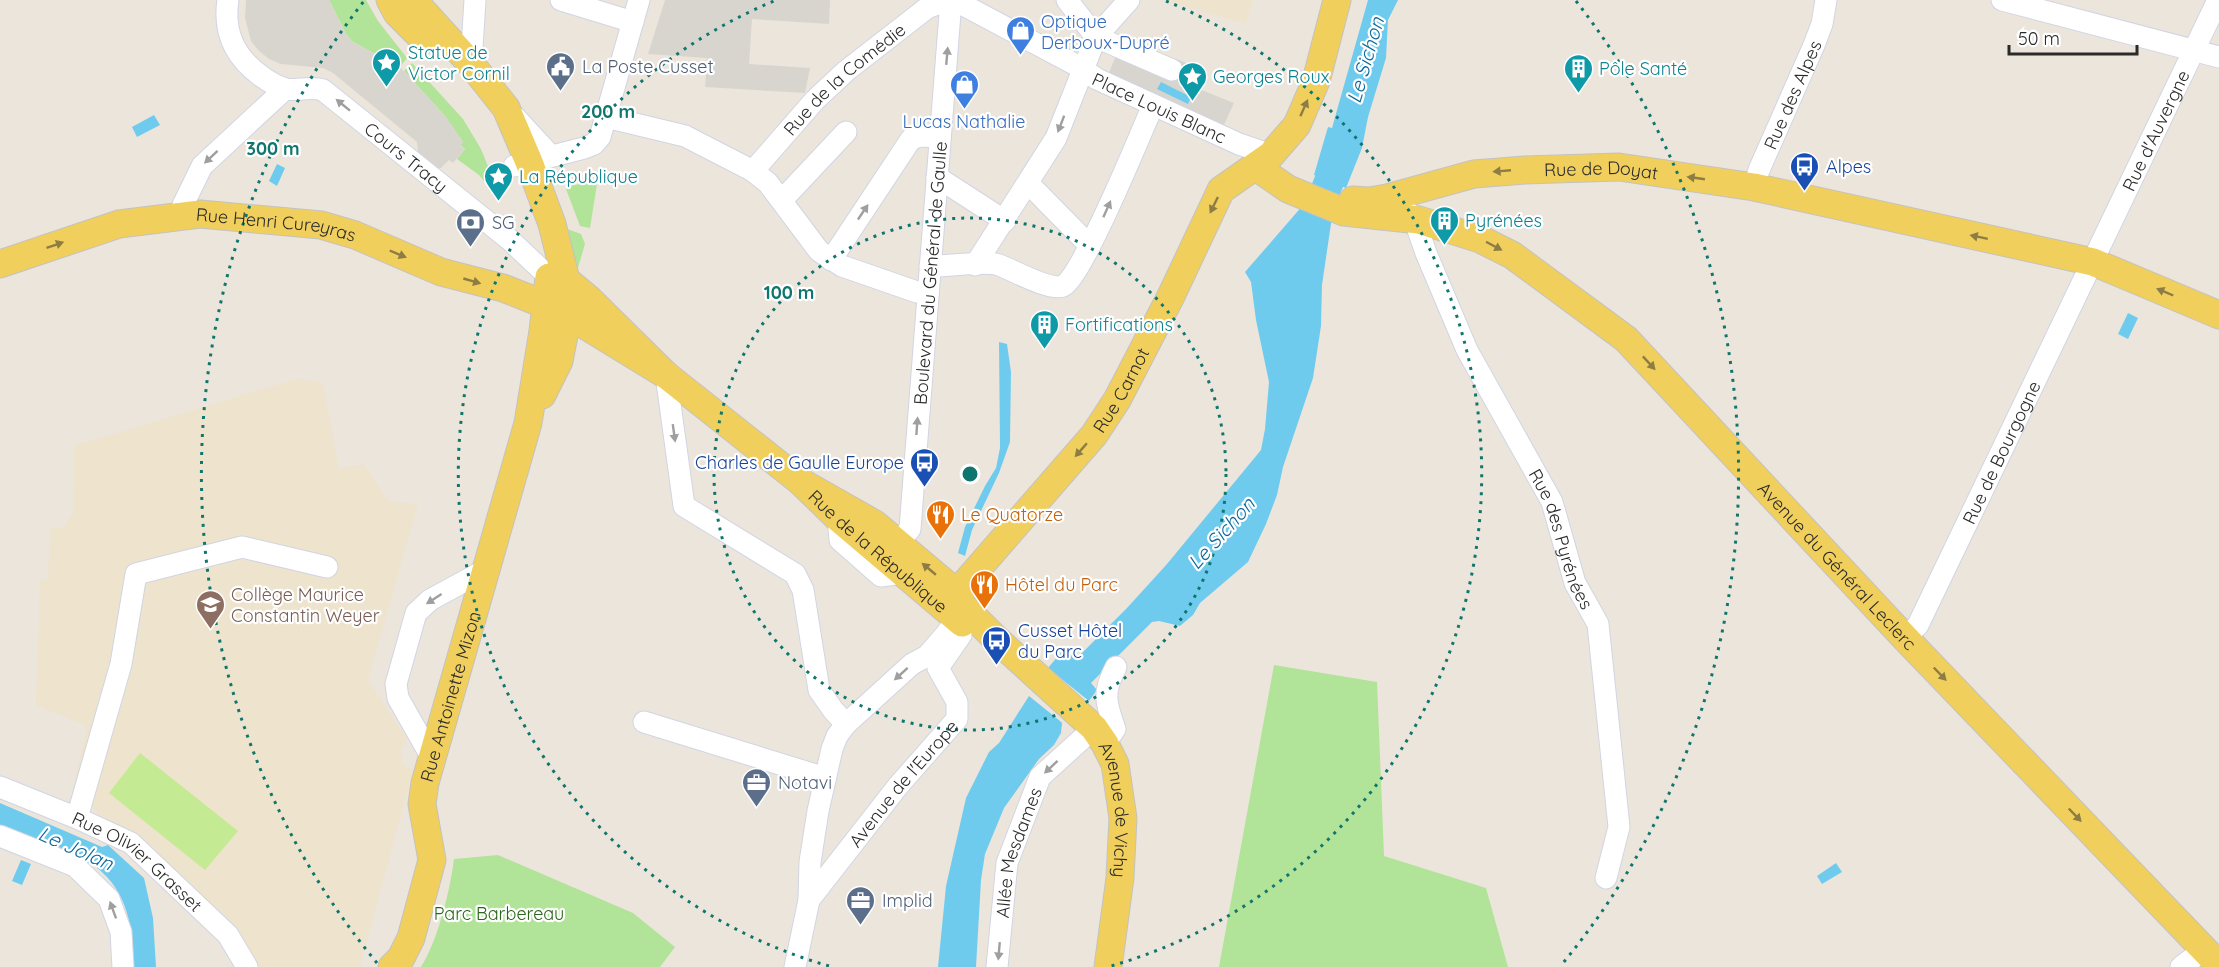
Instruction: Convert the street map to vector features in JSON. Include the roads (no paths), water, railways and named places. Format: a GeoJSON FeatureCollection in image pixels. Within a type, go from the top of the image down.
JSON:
{"type":"FeatureCollection","features":[{"type":"Feature","properties":{"kind":"main road"},"geometry":{"type":"LineString","coordinates":[[390,0],[397,12],[462,79],[499,129],[531,161]]}},
{"type":"Feature","properties":{"kind":"main road"},"geometry":{"type":"LineString","coordinates":[[413,0],[471,64],[506,108],[531,161],[555,235],[558,278],[557,310]]}},
{"type":"Feature","properties":{"kind":"main road","name":"Rue Carnot"},"geometry":{"type":"LineString","coordinates":[[960,616],[967,581],[1094,435],[1118,400],[1221,190],[1263,161],[1297,125],[1316,81],[1337,0]]}},
{"type":"Feature","properties":{"kind":"main road"},"geometry":{"type":"LineString","coordinates":[[1263,161],[1291,182],[1348,206]]}},
{"type":"Feature","properties":{"kind":"main road","name":"Rue de Doyat"},"geometry":{"type":"LineString","coordinates":[[1348,206],[1387,198],[1474,174],[1619,167],[1754,187],[2093,262],[2219,315]]}},
{"type":"Feature","properties":{"kind":"main road"},"geometry":{"type":"LineString","coordinates":[[1419,220],[1449,182]]}},
{"type":"Feature","properties":{"kind":"main road","name":"Avenue du Général Leclerc"},"geometry":{"type":"LineString","coordinates":[[1348,206],[1448,227],[1480,239],[1512,255],[1626,339],[1905,638],[2212,957]]}},
{"type":"Feature","properties":{"kind":"main road","name":"Rue Henri Cureyras"},"geometry":{"type":"LineString","coordinates":[[0,264],[119,224],[200,214],[321,225],[355,235],[441,272],[503,288],[557,310]]}},
{"type":"Feature","properties":{"kind":"main road","name":"Rue de la République"},"geometry":{"type":"LineString","coordinates":[[558,278],[590,300],[603,327]]}},
{"type":"Feature","properties":{"kind":"main road","name":"Rue de la République"},"geometry":{"type":"LineString","coordinates":[[557,310],[603,327],[801,482],[838,518],[894,558],[945,583],[960,616]]}},
{"type":"Feature","properties":{"kind":"main road","name":"Rue Antoinette Mizon"},"geometry":{"type":"LineString","coordinates":[[557,310],[559,361]]}},
{"type":"Feature","properties":{"kind":"main road","name":"Rue Antoinette Mizon"},"geometry":{"type":"LineString","coordinates":[[392,967],[401,958],[411,938],[432,860],[422,804],[425,783],[528,423],[557,310]]}},
{"type":"Feature","properties":{"kind":"main road","name":"Rue Antoinette Mizon"},"geometry":{"type":"LineString","coordinates":[[528,423],[559,361],[603,327]]}},
{"type":"Feature","properties":{"kind":"main road","name":"Rue de la République"},"geometry":{"type":"LineString","coordinates":[[801,482],[875,524],[894,558]]}},
{"type":"Feature","properties":{"kind":"main road","name":"Avenue de Vichy"},"geometry":{"type":"LineString","coordinates":[[960,616],[1011,650],[1092,728],[1115,764],[1123,818],[1120,879],[1108,967]]}},
{"type":"Feature","properties":{"kind":"main road","name":"Avenue de Vichy"},"geometry":{"type":"LineString","coordinates":[[960,616],[1004,658],[1040,680]]}},
{"type":"Feature","properties":{"kind":"street"},"geometry":{"type":"LineString","coordinates":[[181,215],[183,205],[202,166],[285,89],[248,67],[236,52],[228,34],[226,12],[228,0]]}},
{"type":"Feature","properties":{"kind":"street"},"geometry":{"type":"LineString","coordinates":[[471,64],[475,0]]}},
{"type":"Feature","properties":{"kind":"street"},"geometry":{"type":"LineString","coordinates":[[561,0],[633,22]]}},
{"type":"Feature","properties":{"kind":"street"},"geometry":{"type":"LineString","coordinates":[[531,161],[594,144],[600,136],[639,0]]}},
{"type":"Feature","properties":{"kind":"street","name":"Place Louis Blanc"},"geometry":{"type":"LineString","coordinates":[[951,0],[1083,69],[1097,79],[1239,144],[1263,161]]}},
{"type":"Feature","properties":{"kind":"street","name":"Rue de la Comédie"},"geometry":{"type":"LineString","coordinates":[[753,171],[815,100],[846,71],[927,8],[951,0]]}},
{"type":"Feature","properties":{"kind":"street","name":"Boulevard du Général de Gaulle"},"geometry":{"type":"LineString","coordinates":[[894,558],[910,529],[951,0]]}},
{"type":"Feature","properties":{"kind":"street"},"geometry":{"type":"LineString","coordinates":[[1067,0],[1096,37]]}},
{"type":"Feature","properties":{"kind":"street"},"geometry":{"type":"LineString","coordinates":[[975,265],[1005,222],[1056,138],[1096,37],[1128,0]]}},
{"type":"Feature","properties":{"kind":"street","name":"Rue des Alpes"},"geometry":{"type":"LineString","coordinates":[[1754,187],[1814,45],[1822,24],[1827,0]]}},
{"type":"Feature","properties":{"kind":"street"},"geometry":{"type":"LineString","coordinates":[[2002,0],[2219,57]]}},
{"type":"Feature","properties":{"kind":"street","name":"Rue d'Auvergne"},"geometry":{"type":"LineString","coordinates":[[2093,262],[2218,0]]}},
{"type":"Feature","properties":{"kind":"street","name":"Place Louis Blanc"},"geometry":{"type":"LineString","coordinates":[[1096,37],[1172,70]]}},
{"type":"Feature","properties":{"kind":"street","name":"Cours Tracy"},"geometry":{"type":"LineString","coordinates":[[285,89],[317,88],[323,90],[558,278]]}},
{"type":"Feature","properties":{"kind":"street"},"geometry":{"type":"LineString","coordinates":[[930,266],[995,264],[1052,286],[1064,286],[1071,280],[1090,246],[1154,105]]}},
{"type":"Feature","properties":{"kind":"street"},"geometry":{"type":"LineString","coordinates":[[606,117],[685,136],[753,171],[768,183],[819,251],[831,260],[871,276],[928,294]]}},
{"type":"Feature","properties":{"kind":"street"},"geometry":{"type":"LineString","coordinates":[[782,200],[846,132]]}},
{"type":"Feature","properties":{"kind":"street"},"geometry":{"type":"LineString","coordinates":[[831,260],[911,139],[921,136],[940,137]]}},
{"type":"Feature","properties":{"kind":"street"},"geometry":{"type":"LineString","coordinates":[[937,177],[1005,222]]}},
{"type":"Feature","properties":{"kind":"street"},"geometry":{"type":"LineString","coordinates":[[1028,183],[1090,246]]}},
{"type":"Feature","properties":{"kind":"street"},"geometry":{"type":"LineString","coordinates":[[1387,198],[1419,220]]}},
{"type":"Feature","properties":{"kind":"street","name":"Rue des Pyrénées"},"geometry":{"type":"LineString","coordinates":[[1419,220],[1419,230],[1426,253],[1467,350],[1552,502],[1575,583],[1598,624],[1619,827],[1605,878]]}},
{"type":"Feature","properties":{"kind":"street","name":"Rue de Bourgogne"},"geometry":{"type":"LineString","coordinates":[[1905,638],[1918,625],[2093,262]]}},
{"type":"Feature","properties":{"kind":"street"},"geometry":{"type":"LineString","coordinates":[[503,288],[558,278]]}},
{"type":"Feature","properties":{"kind":"street"},"geometry":{"type":"LineString","coordinates":[[666,375],[684,506],[795,574],[803,590],[819,690],[846,724]]}},
{"type":"Feature","properties":{"kind":"street"},"geometry":{"type":"LineString","coordinates":[[77,818],[121,664],[136,574],[242,547],[327,567]]}},
{"type":"Feature","properties":{"kind":"street"},"geometry":{"type":"LineString","coordinates":[[432,758],[398,698],[396,684],[413,623],[416,613],[430,600],[485,570]]}},
{"type":"Feature","properties":{"kind":"street","name":"Avenue de l'Europe"},"geometry":{"type":"LineString","coordinates":[[932,662],[947,633],[960,616]]}},
{"type":"Feature","properties":{"kind":"street","name":"Avenue de l'Europe"},"geometry":{"type":"LineString","coordinates":[[795,967],[809,900],[810,862],[825,780],[837,736],[846,724],[912,664],[932,662]]}},
{"type":"Feature","properties":{"kind":"street","name":"Avenue de l'Europe"},"geometry":{"type":"LineString","coordinates":[[809,900],[898,786],[957,719],[957,702],[932,662]]}},
{"type":"Feature","properties":{"kind":"street"},"geometry":{"type":"LineString","coordinates":[[1092,728],[1115,729],[1106,705],[1107,683],[1116,667]]}},
{"type":"Feature","properties":{"kind":"street"},"geometry":{"type":"LineString","coordinates":[[644,722],[819,776],[825,780]]}},
{"type":"Feature","properties":{"kind":"street","name":"Allée Mesdames"},"geometry":{"type":"LineString","coordinates":[[997,967],[1007,862],[1040,777],[1092,728]]}},
{"type":"Feature","properties":{"kind":"street","name":"Rue Olivier Grasset"},"geometry":{"type":"LineString","coordinates":[[0,787],[131,843],[228,935],[247,967]]}},
{"type":"Feature","properties":{"kind":"street"},"geometry":{"type":"LineString","coordinates":[[0,836],[75,866],[109,899],[121,932],[123,967]]}},
{"type":"Feature","properties":{"kind":"street"},"geometry":{"type":"LineString","coordinates":[[810,862],[815,868],[826,869],[834,866]]}},
{"type":"Feature","properties":{"kind":"street"},"geometry":{"type":"LineString","coordinates":[[2181,967],[2212,957]]}},
{"type":"Feature","properties":{"kind":"water"},"geometry":{"type":"Polygon","coordinates":[[[1368,0],[1398,0],[1388,20],[1386,58],[1368,117],[1362,148],[1346,188],[1314,175],[1328,127],[1332,128],[1368,0]]]}},
{"type":"Feature","properties":{"kind":"water"},"geometry":{"type":"Polygon","coordinates":[[[1161,82],[1191,97],[1188,104],[1157,89],[1161,82]]]}},
{"type":"Feature","properties":{"kind":"water"},"geometry":{"type":"Polygon","coordinates":[[[154,115],[160,125],[137,137],[132,127],[154,115]]]}},
{"type":"Feature","properties":{"kind":"water"},"geometry":{"type":"Polygon","coordinates":[[[277,164],[285,168],[277,186],[269,181],[277,164]]]}},
{"type":"Feature","properties":{"kind":"water"},"geometry":{"type":"Polygon","coordinates":[[[1304,204],[1332,217],[1322,285],[1321,326],[1313,378],[1266,524],[1248,562],[1200,603],[1193,615],[1180,626],[1159,621],[1152,622],[1091,683],[1097,690],[1089,701],[1048,668],[1064,649],[1076,659],[1127,608],[1167,564],[1261,450],[1269,382],[1256,320],[1251,282],[1245,272],[1304,204]]]}},
{"type":"Feature","properties":{"kind":"water"},"geometry":{"type":"Polygon","coordinates":[[[2128,313],[2138,318],[2128,339],[2118,334],[2128,313]]]}},
{"type":"Feature","properties":{"kind":"water"},"geometry":{"type":"Polygon","coordinates":[[[999,342],[1007,344],[1011,372],[1010,442],[999,473],[972,530],[965,556],[958,553],[965,527],[996,468],[1000,448],[999,342]]]}},
{"type":"Feature","properties":{"kind":"water"},"geometry":{"type":"Polygon","coordinates":[[[1029,696],[1062,723],[1061,733],[1004,808],[985,854],[981,880],[976,967],[938,967],[946,886],[966,798],[989,752],[999,743],[1029,696]]]}},
{"type":"Feature","properties":{"kind":"water","name":"Le Jolan"},"geometry":{"type":"Polygon","coordinates":[[[0,803],[102,847],[108,845],[144,878],[153,918],[156,967],[134,967],[127,912],[122,899],[107,877],[96,867],[0,825],[0,803]]]}},
{"type":"Feature","properties":{"kind":"water"},"geometry":{"type":"Polygon","coordinates":[[[21,860],[31,864],[22,885],[12,881],[21,860]]]}},
{"type":"Feature","properties":{"kind":"water"},"geometry":{"type":"Polygon","coordinates":[[[1836,863],[1842,872],[1822,884],[1817,876],[1836,863]]]}},
{"type":"Feature","properties":{"kind":"waterway","name":"Le Sichon"},"geometry":{"type":"LineString","coordinates":[[1310,229],[1332,174],[1342,141]]}},
{"type":"Feature","properties":{"kind":"place","name":"Optique Derboux-Dupré"},"geometry":{"type":"Point","coordinates":[1020,56]}},
{"type":"Feature","properties":{"kind":"place","name":"Statue de Victor Cornil"},"geometry":{"type":"Point","coordinates":[387,88]}},
{"type":"Feature","properties":{"kind":"place","name":"La Poste Cusset"},"geometry":{"type":"Point","coordinates":[561,92]}},
{"type":"Feature","properties":{"kind":"place","name":"Pôle Santé"},"geometry":{"type":"Point","coordinates":[1578,94]}},
{"type":"Feature","properties":{"kind":"place","name":"Georges Roux"},"geometry":{"type":"Point","coordinates":[1192,102]}},
{"type":"Feature","properties":{"kind":"place","name":"Lucas Nathalie"},"geometry":{"type":"Point","coordinates":[964,110]}},
{"type":"Feature","properties":{"kind":"place","name":"Alpes"},"geometry":{"type":"Point","coordinates":[1805,192]}},
{"type":"Feature","properties":{"kind":"place","name":"La République"},"geometry":{"type":"Point","coordinates":[498,202]}},
{"type":"Feature","properties":{"kind":"place","name":"Pyrénées"},"geometry":{"type":"Point","coordinates":[1444,246]}},
{"type":"Feature","properties":{"kind":"place","name":"SG"},"geometry":{"type":"Point","coordinates":[471,248]}},
{"type":"Feature","properties":{"kind":"place","name":"Fortifications"},"geometry":{"type":"Point","coordinates":[1044,350]}},
{"type":"Feature","properties":{"kind":"place","name":"Charles de Gaulle Europe"},"geometry":{"type":"Point","coordinates":[925,488]}},
{"type":"Feature","properties":{"kind":"place","name":"Le Quatorze"},"geometry":{"type":"Point","coordinates":[940,540]}},
{"type":"Feature","properties":{"kind":"place","name":"Hôtel du Parc"},"geometry":{"type":"Point","coordinates":[984,610]}},
{"type":"Feature","properties":{"kind":"place","name":"Collège Maurice Constantin Weyer"},"geometry":{"type":"Point","coordinates":[210,630]}},
{"type":"Feature","properties":{"kind":"place","name":"Cusset Hôtel du Parc"},"geometry":{"type":"Point","coordinates":[997,666]}},
{"type":"Feature","properties":{"kind":"place","name":"Notavi"},"geometry":{"type":"Point","coordinates":[757,808]}},
{"type":"Feature","properties":{"kind":"place","name":"Implid"},"geometry":{"type":"Point","coordinates":[861,926]}},
{"type":"Feature","properties":{"kind":"park label","name":"Parc Barbereau"},"geometry":{"type":"Point","coordinates":[499,913]}}]}
